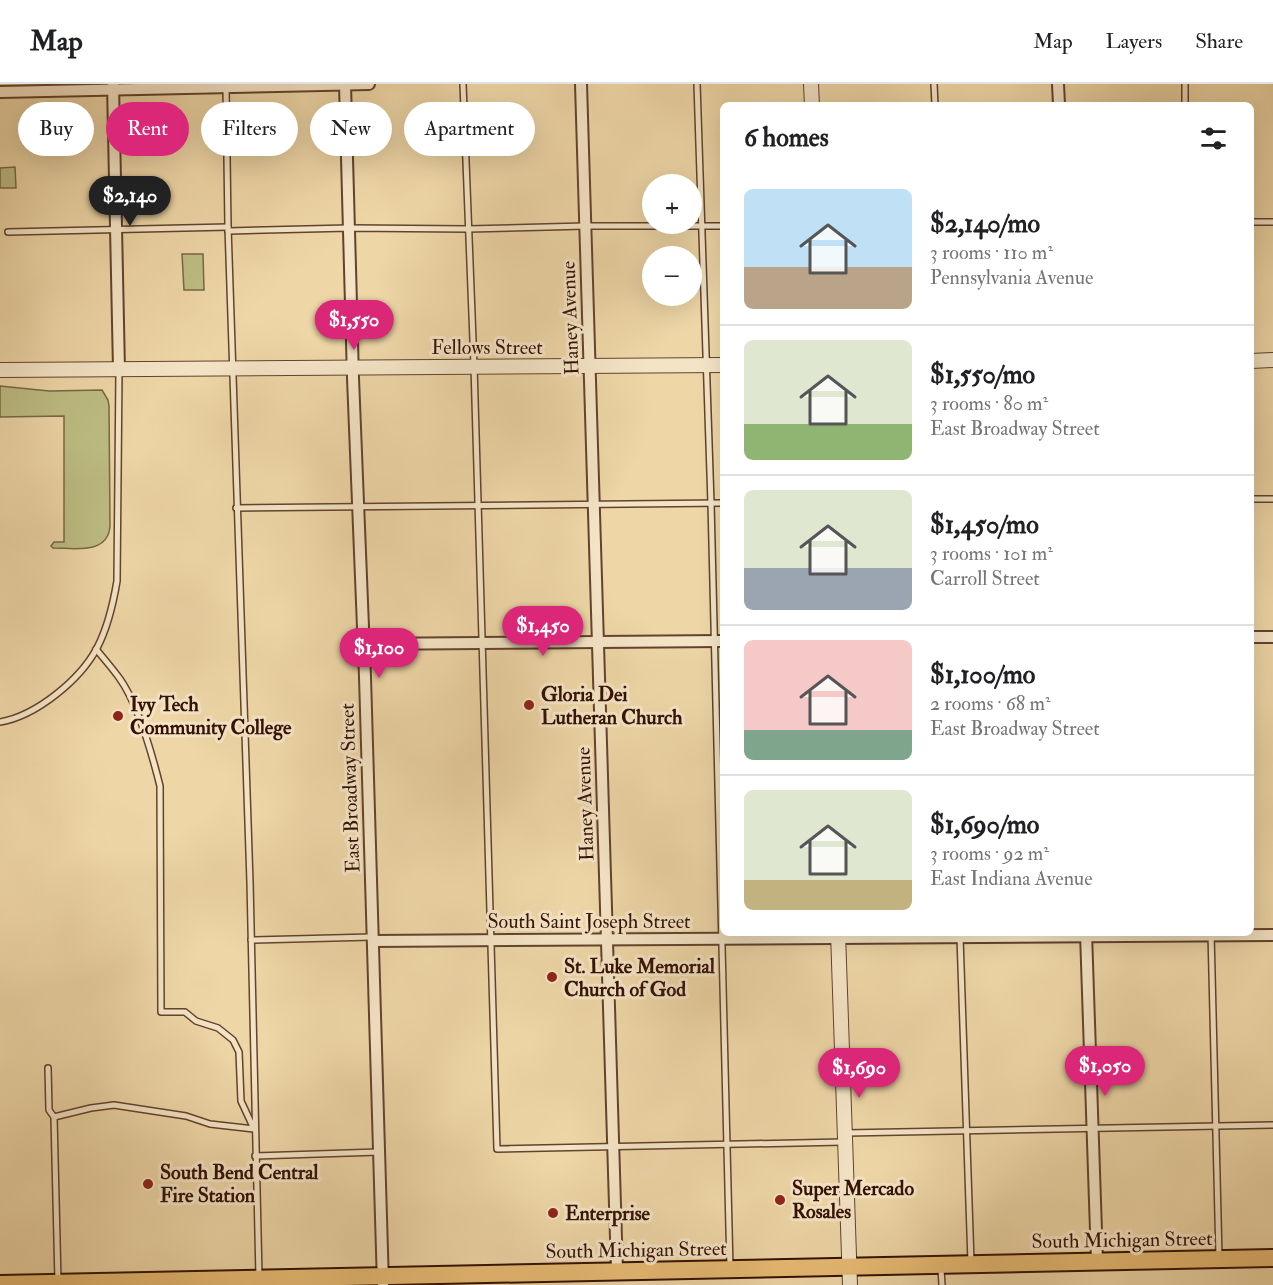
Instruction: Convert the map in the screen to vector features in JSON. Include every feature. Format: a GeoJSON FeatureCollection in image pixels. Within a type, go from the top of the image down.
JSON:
{"type":"FeatureCollection","features":[{"type":"Feature","properties":{"kind":"main road","name":"South Michigan Street"},"geometry":{"type":"LineString","coordinates":[[7,1284],[259,1279],[383,1280],[617,1271],[1273,1258]]}},
{"type":"Feature","properties":{"kind":"street","name":"East Broadway Street"},"geometry":{"type":"LineString","coordinates":[[345,84],[352,367],[383,1280]]}},
{"type":"Feature","properties":{"kind":"street"},"geometry":{"type":"LineString","coordinates":[[0,92],[113,87],[369,84]]}},
{"type":"Feature","properties":{"kind":"street","name":"Haney Avenue"},"geometry":{"type":"LineString","coordinates":[[581,84],[617,1271]]}},
{"type":"Feature","properties":{"kind":"street"},"geometry":{"type":"LineString","coordinates":[[811,84],[812,102]]}},
{"type":"Feature","properties":{"kind":"street"},"geometry":{"type":"LineString","coordinates":[[1058,84],[1059,102]]}},
{"type":"Feature","properties":{"kind":"street"},"geometry":{"type":"LineString","coordinates":[[113,87],[119,370]]}},
{"type":"Feature","properties":{"kind":"street"},"geometry":{"type":"LineString","coordinates":[[1254,360],[1273,360]]}},
{"type":"Feature","properties":{"kind":"street","name":"Fellows Street"},"geometry":{"type":"LineString","coordinates":[[0,370],[720,364]]}},
{"type":"Feature","properties":{"kind":"street"},"geometry":{"type":"LineString","coordinates":[[1254,637],[1273,637]]}},
{"type":"Feature","properties":{"kind":"street"},"geometry":{"type":"LineString","coordinates":[[363,644],[719,641]]}},
{"type":"Feature","properties":{"kind":"street","name":"South Saint Joseph Street"},"geometry":{"type":"LineString","coordinates":[[1254,935],[1273,935]]}},
{"type":"Feature","properties":{"kind":"street","name":"South Saint Joseph Street"},"geometry":{"type":"LineString","coordinates":[[373,939],[723,939],[809,936]]}},
{"type":"Feature","properties":{"kind":"street"},"geometry":{"type":"LineString","coordinates":[[838,936],[850,1285]]}},
{"type":"Feature","properties":{"kind":"street","name":"South Saint Joseph Street"},"geometry":{"type":"LineString","coordinates":[[899,936],[1002,936]]}},
{"type":"Feature","properties":{"kind":"street"},"geometry":{"type":"LineString","coordinates":[[1086,936],[1096,1261]]}},
{"type":"Feature","properties":{"kind":"lane"},"geometry":{"type":"LineString","coordinates":[[463,84],[474,366],[497,1149],[727,1144],[1092,1128],[1273,1125]]}},
{"type":"Feature","properties":{"kind":"lane"},"geometry":{"type":"LineString","coordinates":[[697,84],[700,174]]}},
{"type":"Feature","properties":{"kind":"lane"},"geometry":{"type":"LineString","coordinates":[[934,84],[934,102]]}},
{"type":"Feature","properties":{"kind":"lane"},"geometry":{"type":"LineString","coordinates":[[1185,84],[1185,102]]}},
{"type":"Feature","properties":{"kind":"lane"},"geometry":{"type":"LineString","coordinates":[[226,85],[228,229],[251,940],[259,1279]]}},
{"type":"Feature","properties":{"kind":"lane"},"geometry":{"type":"LineString","coordinates":[[1254,222],[1273,222]]}},
{"type":"Feature","properties":{"kind":"lane"},"geometry":{"type":"LineString","coordinates":[[720,226],[702,225],[720,716]]}},
{"type":"Feature","properties":{"kind":"lane"},"geometry":{"type":"LineString","coordinates":[[8,232],[116,229],[468,229],[642,226]]}},
{"type":"Feature","properties":{"kind":"lane"},"geometry":{"type":"LineString","coordinates":[[0,722],[28,713],[46,702],[71,681],[96,650],[112,609],[117,582],[119,370]]}},
{"type":"Feature","properties":{"kind":"lane"},"geometry":{"type":"LineString","coordinates":[[1254,499],[1273,499]]}},
{"type":"Feature","properties":{"kind":"lane"},"geometry":{"type":"LineString","coordinates":[[236,508],[720,503]]}},
{"type":"Feature","properties":{"kind":"lane"},"geometry":{"type":"LineString","coordinates":[[96,650],[121,680],[136,710],[152,753],[160,786],[161,1012],[185,1012],[196,1022],[218,1028],[233,1040],[239,1052],[242,1101],[254,1129]]}},
{"type":"Feature","properties":{"kind":"lane"},"geometry":{"type":"LineString","coordinates":[[723,936],[730,1269]]}},
{"type":"Feature","properties":{"kind":"lane"},"geometry":{"type":"LineString","coordinates":[[1211,936],[1219,1259]]}},
{"type":"Feature","properties":{"kind":"lane"},"geometry":{"type":"LineString","coordinates":[[960,937],[971,1264]]}},
{"type":"Feature","properties":{"kind":"lane"},"geometry":{"type":"LineString","coordinates":[[251,940],[373,939]]}},
{"type":"Feature","properties":{"kind":"lane"},"geometry":{"type":"LineString","coordinates":[[48,1068],[49,1110],[54,1117],[58,1282]]}},
{"type":"Feature","properties":{"kind":"lane"},"geometry":{"type":"LineString","coordinates":[[54,1117],[114,1105],[186,1116],[210,1124],[254,1129]]}},
{"type":"Feature","properties":{"kind":"lane"},"geometry":{"type":"LineString","coordinates":[[255,1156],[380,1152]]}},
{"type":"Feature","properties":{"kind":"lane"},"geometry":{"type":"LineString","coordinates":[[941,1265],[942,1285]]}},
{"type":"Feature","properties":{"kind":"green space"},"geometry":{"type":"Polygon","coordinates":[[[15,167],[16,188],[0,188],[0,168],[15,167]]]}},
{"type":"Feature","properties":{"kind":"green space"},"geometry":{"type":"Polygon","coordinates":[[[182,254],[203,254],[204,290],[184,290],[182,254]]]}},
{"type":"Feature","properties":{"kind":"green space"},"geometry":{"type":"Polygon","coordinates":[[[0,386],[49,391],[102,390],[109,406],[110,526],[108,535],[97,546],[80,549],[51,546],[54,542],[64,542],[64,416],[0,417],[0,386]]]}},
{"type":"Feature","properties":{"kind":"place","name":"Gloria Dei Lutheran Church"},"geometry":{"type":"Point","coordinates":[529,705]}},
{"type":"Feature","properties":{"kind":"place","name":"Ivy Tech Community College"},"geometry":{"type":"Point","coordinates":[118,716]}},
{"type":"Feature","properties":{"kind":"place","name":"St. Luke Memorial Church of God"},"geometry":{"type":"Point","coordinates":[552,977]}},
{"type":"Feature","properties":{"kind":"place","name":"South Bend Central Fire Station"},"geometry":{"type":"Point","coordinates":[148,1184]}},
{"type":"Feature","properties":{"kind":"place","name":"Super Mercado Rosales"},"geometry":{"type":"Point","coordinates":[780,1200]}},
{"type":"Feature","properties":{"kind":"place","name":"Enterprise"},"geometry":{"type":"Point","coordinates":[553,1213]}}]}
